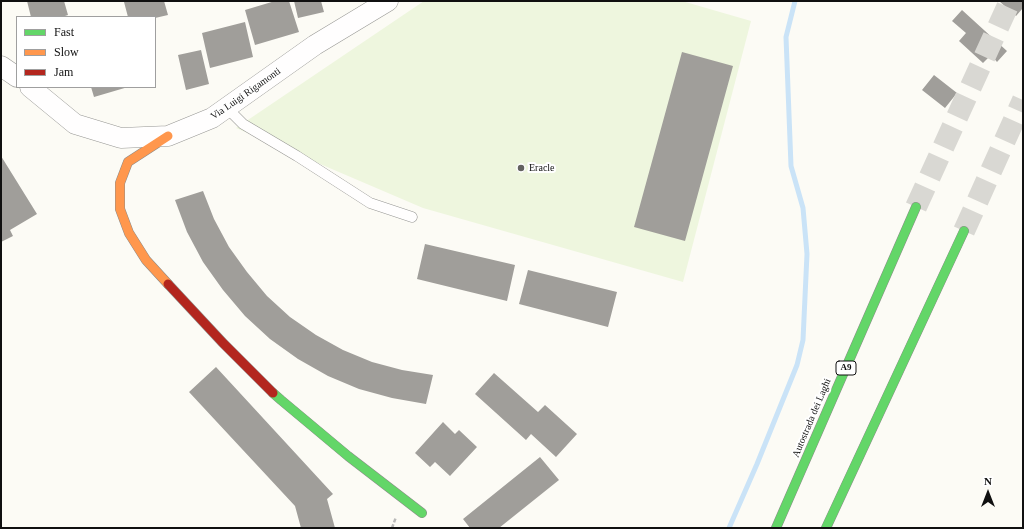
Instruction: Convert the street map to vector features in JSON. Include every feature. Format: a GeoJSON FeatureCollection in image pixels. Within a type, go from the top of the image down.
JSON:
{"type":"FeatureCollection","features":[{"type":"Feature","properties":{"kind":"main road"},"geometry":{"type":"LineString","coordinates":[[168,136],[128,162],[120,183],[120,209],[128,233],[146,260],[223,343],[281,400],[348,456],[422,513]]}},
{"type":"Feature","properties":{"kind":"main road","name":"Autostrada dei Laghi"},"geometry":{"type":"LineString","coordinates":[[776,528],[916,207]]}},
{"type":"Feature","properties":{"kind":"main road"},"geometry":{"type":"LineString","coordinates":[[826,528],[964,231]]}},
{"type":"Feature","properties":{"kind":"street","name":"Via Luigi Rigamonti"},"geometry":{"type":"LineString","coordinates":[[31,88],[75,124],[121,138],[168,136],[212,118],[315,45],[388,1]]}},
{"type":"Feature","properties":{"kind":"street"},"geometry":{"type":"LineString","coordinates":[[1,66],[16,76]]}},
{"type":"Feature","properties":{"kind":"lane"},"geometry":{"type":"LineString","coordinates":[[227,108],[243,124],[297,156],[370,203],[412,217]]}},
{"type":"Feature","properties":{"kind":"green space","name":"Eracle"},"geometry":{"type":"Polygon","coordinates":[[[424,1],[682,1],[751,21],[683,282],[423,208],[236,128],[424,1]]]}},
{"type":"Feature","properties":{"kind":"building"},"geometry":{"type":"Polygon","coordinates":[[[27,1],[64,1],[68,15],[65,16],[31,16],[27,1]]]}},
{"type":"Feature","properties":{"kind":"building"},"geometry":{"type":"Polygon","coordinates":[[[164,1],[168,15],[156,18],[156,16],[128,16],[124,2],[164,1]]]}},
{"type":"Feature","properties":{"kind":"building"},"geometry":{"type":"Polygon","coordinates":[[[275,1],[289,1],[299,32],[255,45],[245,10],[275,1]]]}},
{"type":"Feature","properties":{"kind":"building"},"geometry":{"type":"Polygon","coordinates":[[[294,1],[321,1],[324,12],[298,18],[294,1]]]}},
{"type":"Feature","properties":{"kind":"building"},"geometry":{"type":"Polygon","coordinates":[[[999,1],[1023,1],[1023,8],[1016,16],[999,1]]]}},
{"type":"Feature","properties":{"kind":"building"},"geometry":{"type":"Polygon","coordinates":[[[962,10],[1007,51],[997,62],[991,55],[983,63],[959,41],[966,33],[952,21],[962,10]]]}},
{"type":"Feature","properties":{"kind":"building"},"geometry":{"type":"Polygon","coordinates":[[[245,22],[253,57],[210,68],[202,33],[245,22]]]}},
{"type":"Feature","properties":{"kind":"building"},"geometry":{"type":"Polygon","coordinates":[[[201,50],[209,84],[186,90],[178,55],[201,50]]]}},
{"type":"Feature","properties":{"kind":"building"},"geometry":{"type":"Polygon","coordinates":[[[682,52],[733,66],[685,241],[634,227],[682,52]]]}},
{"type":"Feature","properties":{"kind":"building"},"geometry":{"type":"Polygon","coordinates":[[[934,75],[957,93],[945,108],[922,90],[934,75]]]}},
{"type":"Feature","properties":{"kind":"building"},"geometry":{"type":"Polygon","coordinates":[[[91,88],[125,88],[94,97],[91,88]]]}},
{"type":"Feature","properties":{"kind":"building"},"geometry":{"type":"Polygon","coordinates":[[[1,156],[37,214],[10,230],[13,236],[1,242],[1,156]]]}},
{"type":"Feature","properties":{"kind":"building"},"geometry":{"type":"Polygon","coordinates":[[[203,191],[214,219],[229,247],[267,296],[290,317],[316,335],[343,350],[372,362],[402,370],[433,375],[426,404],[392,398],[359,389],[328,376],[298,359],[270,339],[245,316],[223,290],[203,262],[187,232],[175,200],[203,191]]]}},
{"type":"Feature","properties":{"kind":"building"},"geometry":{"type":"Polygon","coordinates":[[[425,244],[515,265],[507,301],[417,279],[425,244]]]}},
{"type":"Feature","properties":{"kind":"building"},"geometry":{"type":"Polygon","coordinates":[[[528,270],[617,292],[608,327],[519,304],[528,270]]]}},
{"type":"Feature","properties":{"kind":"building"},"geometry":{"type":"Polygon","coordinates":[[[216,367],[333,494],[327,499],[335,528],[301,528],[295,506],[189,392],[216,367]]]}},
{"type":"Feature","properties":{"kind":"building"},"geometry":{"type":"Polygon","coordinates":[[[494,373],[538,412],[545,405],[577,434],[556,457],[531,434],[526,440],[475,394],[494,373]]]}},
{"type":"Feature","properties":{"kind":"building"},"geometry":{"type":"Polygon","coordinates":[[[443,422],[455,434],[459,430],[477,447],[450,476],[435,462],[430,467],[415,453],[443,422]]]}},
{"type":"Feature","properties":{"kind":"building"},"geometry":{"type":"Polygon","coordinates":[[[540,457],[559,480],[499,528],[470,528],[463,519],[540,457]]]}},
{"type":"Feature","properties":{"kind":"waterway"},"geometry":{"type":"LineString","coordinates":[[729,528],[757,464],[797,365],[803,340],[807,254],[803,208],[791,166],[786,37],[795,1]]}},
{"type":"Feature","properties":{"kind":"tunnel"},"geometry":{"type":"LineString","coordinates":[[916,207],[1010,1]]}},
{"type":"Feature","properties":{"kind":"tunnel"},"geometry":{"type":"LineString","coordinates":[[964,231],[1023,100]]}},
{"type":"Feature","properties":{"kind":"traffic: fast"},"geometry":{"type":"LineString","coordinates":[[776,528],[916,207]]}},
{"type":"Feature","properties":{"kind":"traffic: fast"},"geometry":{"type":"LineString","coordinates":[[826,528],[964,231]]}},
{"type":"Feature","properties":{"kind":"traffic: fast"},"geometry":{"type":"LineString","coordinates":[[273,393],[348,456],[422,513]]}},
{"type":"Feature","properties":{"kind":"traffic: slow"},"geometry":{"type":"LineString","coordinates":[[168,136],[128,162],[120,183],[120,209],[129,233],[146,260],[168,284]]}},
{"type":"Feature","properties":{"kind":"traffic: jam"},"geometry":{"type":"LineString","coordinates":[[168,284],[223,343],[273,393]]}},
{"type":"Feature","properties":{"kind":"place","name":"Eracle"},"geometry":{"type":"Point","coordinates":[521,168]}}]}
